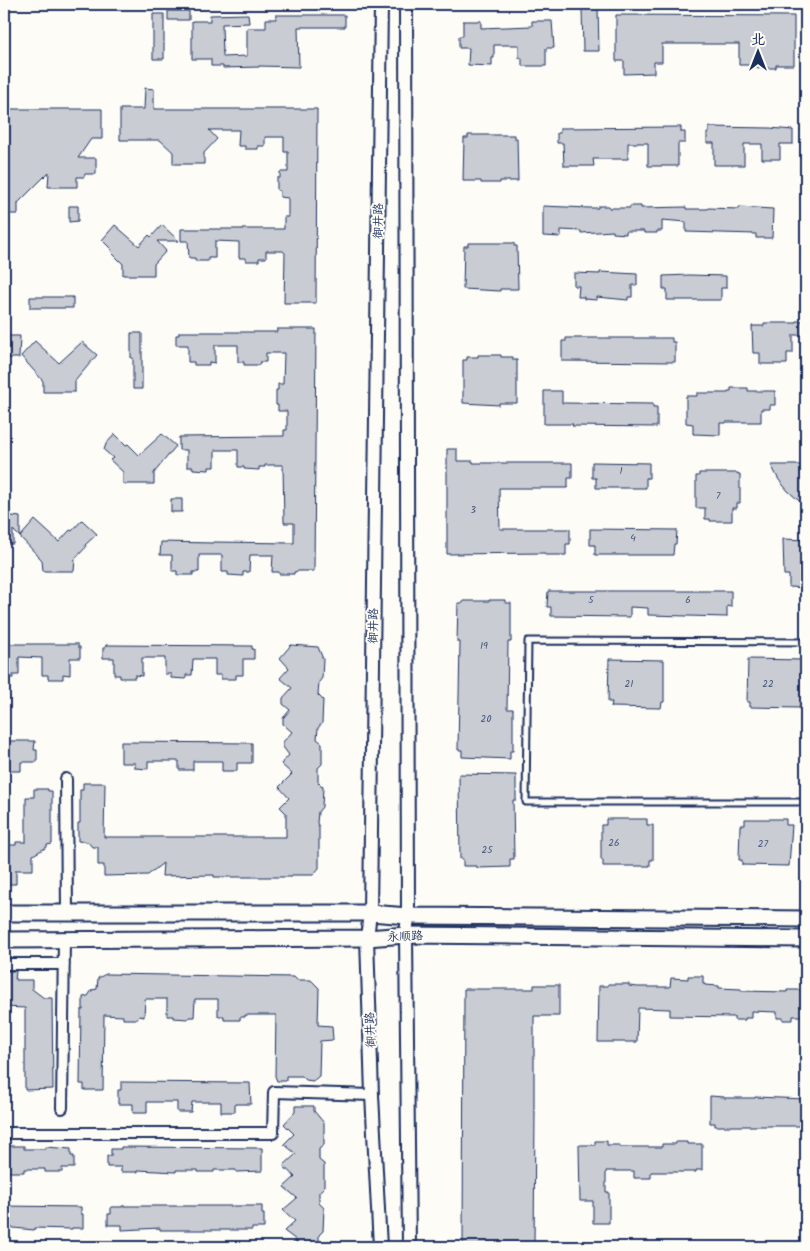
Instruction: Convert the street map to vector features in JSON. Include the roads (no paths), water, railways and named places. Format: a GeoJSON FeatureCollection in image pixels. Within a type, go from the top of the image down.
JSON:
{"type":"FeatureCollection","features":[{"type":"Feature","properties":{"kind":"main road","name":"永顺路"},"geometry":{"type":"LineString","coordinates":[[4,913],[370,913],[408,916],[806,919]]}},
{"type":"Feature","properties":{"kind":"main road","name":"永顺路"},"geometry":{"type":"LineString","coordinates":[[4,940],[367,938],[406,935],[806,939]]}},
{"type":"Feature","properties":{"kind":"street","name":"御井路"},"geometry":{"type":"LineString","coordinates":[[380,1247],[372,1095],[367,938],[370,913],[381,4]]}},
{"type":"Feature","properties":{"kind":"street"},"geometry":{"type":"LineString","coordinates":[[406,4],[408,1247]]}},
{"type":"Feature","properties":{"kind":"street"},"geometry":{"type":"LineString","coordinates":[[66,779],[66,914]]}},
{"type":"Feature","properties":{"kind":"street"},"geometry":{"type":"LineString","coordinates":[[62,1108],[64,940]]}},
{"type":"Feature","properties":{"kind":"street"},"geometry":{"type":"LineString","coordinates":[[4,964],[64,964]]}},
{"type":"Feature","properties":{"kind":"street"},"geometry":{"type":"LineString","coordinates":[[4,1133],[273,1133],[274,1092],[372,1095]]}},
{"type":"Feature","properties":{"kind":"lane"},"geometry":{"type":"LineString","coordinates":[[806,642],[528,640],[526,802],[806,802]]}}]}
